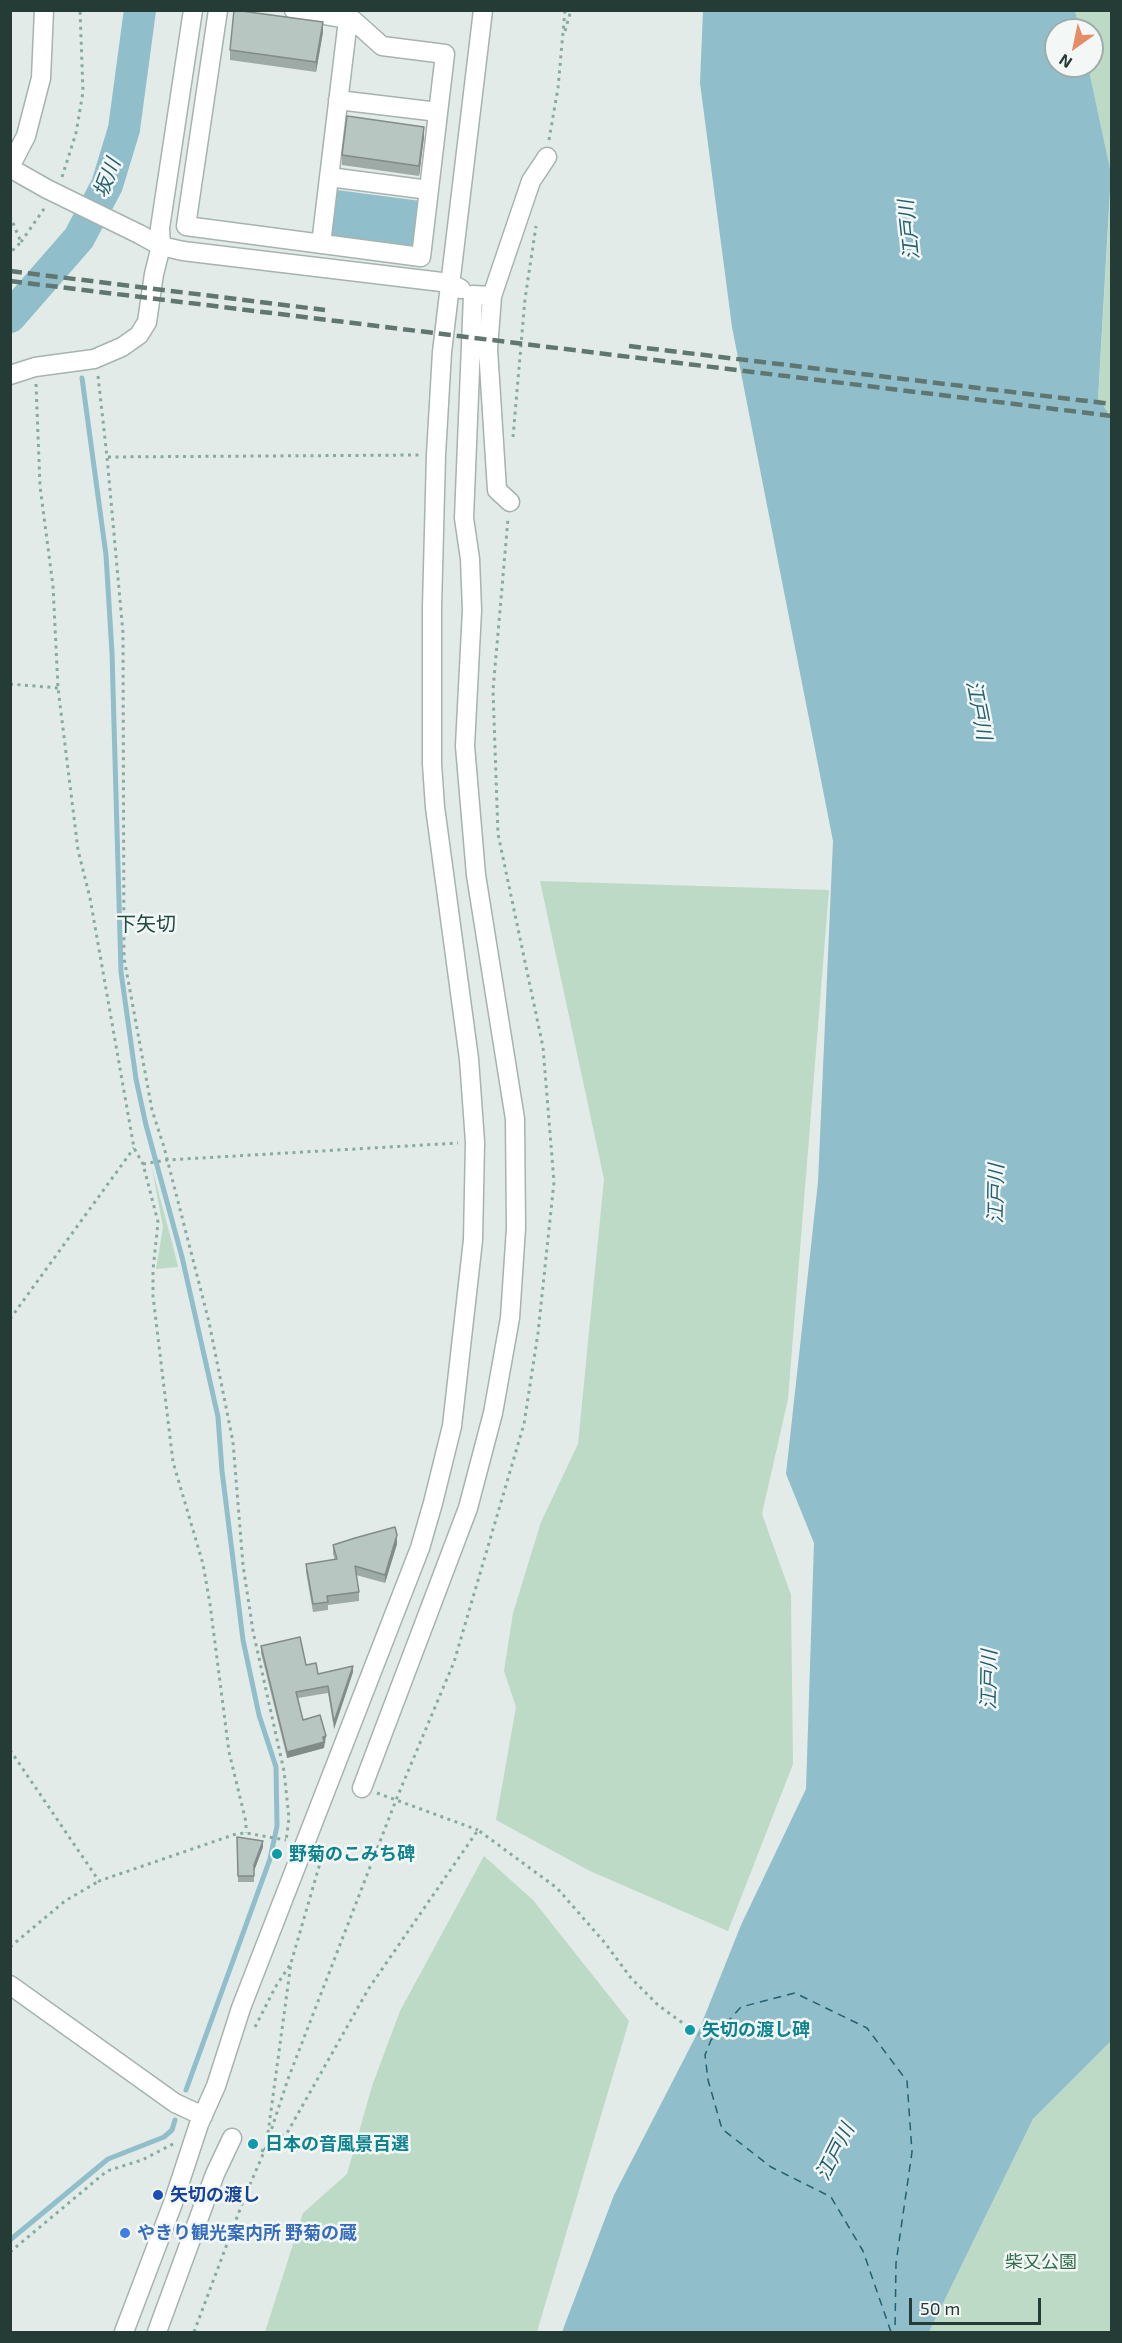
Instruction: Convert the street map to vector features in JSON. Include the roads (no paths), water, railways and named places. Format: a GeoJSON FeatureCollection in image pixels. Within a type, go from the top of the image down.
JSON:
{"type":"FeatureCollection","features":[{"type":"Feature","properties":{"kind":"street"},"geometry":{"type":"LineString","coordinates":[[44,10],[41,78],[26,136],[10,167],[51,192],[161,246],[183,251],[450,283],[473,295],[492,296]]}},
{"type":"Feature","properties":{"kind":"street"},"geometry":{"type":"LineString","coordinates":[[10,375],[35,367],[94,359],[122,347],[139,335],[147,322],[154,274],[161,246],[160,228],[193,10]]}},
{"type":"Feature","properties":{"kind":"street"},"geometry":{"type":"LineString","coordinates":[[218,10],[186,226],[421,257],[445,54],[382,46],[353,20],[294,10]]}},
{"type":"Feature","properties":{"kind":"street"},"geometry":{"type":"LineString","coordinates":[[124,2332],[202,2116],[216,2086],[241,2008],[420,1548],[452,1426],[473,1240],[475,1142],[469,1059],[441,855],[432,764],[432,607],[436,455],[442,352],[483,10]]}},
{"type":"Feature","properties":{"kind":"street"},"geometry":{"type":"LineString","coordinates":[[321,244],[348,20]]}},
{"type":"Feature","properties":{"kind":"street"},"geometry":{"type":"LineString","coordinates":[[338,100],[438,112]]}},
{"type":"Feature","properties":{"kind":"street"},"geometry":{"type":"LineString","coordinates":[[510,502],[497,490],[488,349],[492,296],[531,181],[547,157]]}},
{"type":"Feature","properties":{"kind":"street"},"geometry":{"type":"LineString","coordinates":[[329,177],[429,190]]}},
{"type":"Feature","properties":{"kind":"street"},"geometry":{"type":"LineString","coordinates":[[362,1788],[468,1508],[494,1413],[511,1307],[516,1228],[515,1119],[476,875],[465,746],[472,610],[470,559],[464,518],[473,295]]}},
{"type":"Feature","properties":{"kind":"street"},"geometry":{"type":"LineString","coordinates":[[10,1985],[175,2103],[202,2116]]}},
{"type":"Feature","properties":{"kind":"street"},"geometry":{"type":"LineString","coordinates":[[157,2332],[215,2174],[232,2138]]}},
{"type":"Feature","properties":{"kind":"water","name":"江戸川"},"geometry":{"type":"Polygon","coordinates":[[[703,11],[1075,11],[1077,18],[1044,18],[1044,78],[1091,78],[1111,173],[1098,398],[1112,419],[1111,2041],[1033,2119],[929,2332],[562,2332],[614,2195],[699,2030],[741,1925],[806,1789],[814,1543],[786,1474],[818,1182],[833,841],[732,327],[700,83],[703,11]]]}},
{"type":"Feature","properties":{"kind":"water"},"geometry":{"type":"Polygon","coordinates":[[[337,190],[421,201],[415,247],[331,235],[337,190]]]}},
{"type":"Feature","properties":{"kind":"waterway","name":"坂川"},"geometry":{"type":"LineString","coordinates":[[10,317],[79,238],[107,185],[124,129],[140,10]]}},
{"type":"Feature","properties":{"kind":"waterway"},"geometry":{"type":"LineString","coordinates":[[82,378],[106,555],[112,653],[121,972],[136,1079],[146,1125],[182,1257],[218,1417],[222,1471],[243,1640],[259,1715],[276,1767],[277,1826],[270,1859],[186,2090]]}},
{"type":"Feature","properties":{"kind":"waterway"},"geometry":{"type":"LineString","coordinates":[[10,2240],[108,2159],[164,2137],[172,2130],[175,2120]]}},
{"type":"Feature","properties":{"kind":"railway"},"geometry":{"type":"LineString","coordinates":[[10,271],[325,310]]}},
{"type":"Feature","properties":{"kind":"railway"},"geometry":{"type":"LineString","coordinates":[[10,281],[1112,416]]}},
{"type":"Feature","properties":{"kind":"railway"},"geometry":{"type":"LineString","coordinates":[[629,346],[1112,404]]}},
{"type":"Feature","properties":{"kind":"place","name":"野菊のこみち碑"},"geometry":{"type":"Point","coordinates":[277,1854]}},
{"type":"Feature","properties":{"kind":"place","name":"矢切の渡し碑"},"geometry":{"type":"Point","coordinates":[690,2030]}},
{"type":"Feature","properties":{"kind":"place","name":"日本の音風景百選"},"geometry":{"type":"Point","coordinates":[253,2144]}},
{"type":"Feature","properties":{"kind":"place","name":"矢切の渡し"},"geometry":{"type":"Point","coordinates":[158,2195]}},
{"type":"Feature","properties":{"kind":"place","name":"やきり観光案内所 野菊の蔵"},"geometry":{"type":"Point","coordinates":[125,2233]}},
{"type":"Feature","properties":{"kind":"district","name":"下矢切"},"geometry":{"type":"Point","coordinates":[146,924]}},
{"type":"Feature","properties":{"kind":"park label","name":"柴又公園"},"geometry":{"type":"Point","coordinates":[1041,2262]}}]}
